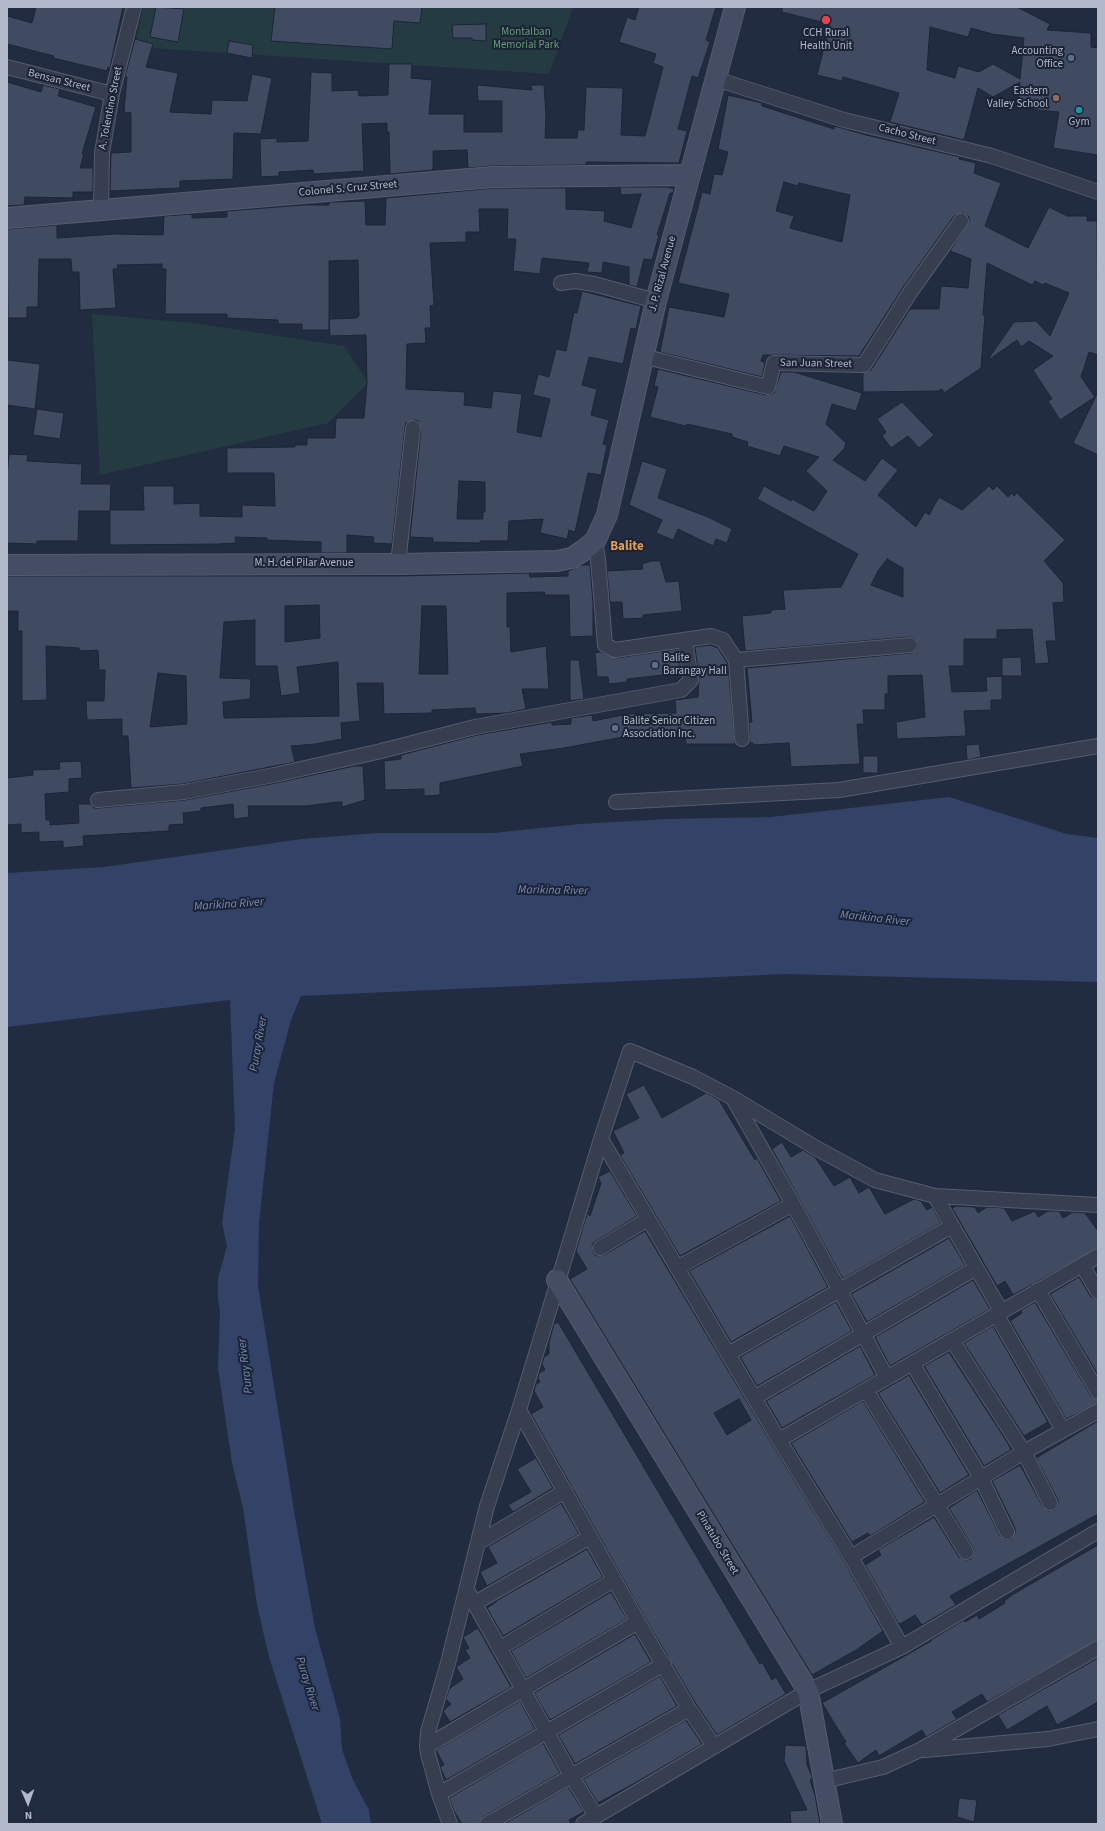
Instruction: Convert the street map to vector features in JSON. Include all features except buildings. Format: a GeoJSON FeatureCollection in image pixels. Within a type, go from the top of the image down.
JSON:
{"type":"FeatureCollection","features":[{"type":"Feature","properties":{"kind":"street","name":"A. Tolentino Street"},"geometry":{"type":"LineString","coordinates":[[101,210],[102,153],[112,94],[134,7]]}},
{"type":"Feature","properties":{"kind":"street","name":"J. P. Rizal Avenue"},"geometry":{"type":"LineString","coordinates":[[595,541],[607,515],[642,356],[735,7]]}},
{"type":"Feature","properties":{"kind":"street","name":"Bensan Street"},"geometry":{"type":"LineString","coordinates":[[7,67],[112,94]]}},
{"type":"Feature","properties":{"kind":"street","name":"Cacho Street"},"geometry":{"type":"LineString","coordinates":[[716,79],[844,120],[992,156],[1098,192]]}},
{"type":"Feature","properties":{"kind":"street","name":"Colonel S. Cruz Street"},"geometry":{"type":"LineString","coordinates":[[7,218],[492,177],[689,175]]}},
{"type":"Feature","properties":{"kind":"street","name":"San Juan Street"},"geometry":{"type":"LineString","coordinates":[[642,356],[768,387],[774,363],[864,365],[911,291],[961,221]]}},
{"type":"Feature","properties":{"kind":"street"},"geometry":{"type":"LineString","coordinates":[[561,283],[576,281],[594,284],[656,301]]}},
{"type":"Feature","properties":{"kind":"street"},"geometry":{"type":"LineString","coordinates":[[398,564],[413,428]]}},
{"type":"Feature","properties":{"kind":"street"},"geometry":{"type":"LineString","coordinates":[[595,541],[598,559],[605,644],[615,650],[711,636],[723,640],[736,660],[742,739]]}},
{"type":"Feature","properties":{"kind":"street","name":"M. H. del Pilar Avenue"},"geometry":{"type":"LineString","coordinates":[[7,565],[398,564],[557,561],[572,558],[595,541]]}},
{"type":"Feature","properties":{"kind":"street"},"geometry":{"type":"LineString","coordinates":[[98,800],[184,792],[362,755],[475,727],[681,690],[691,680],[685,640]]}},
{"type":"Feature","properties":{"kind":"street"},"geometry":{"type":"LineString","coordinates":[[736,660],[910,645]]}},
{"type":"Feature","properties":{"kind":"street"},"geometry":{"type":"LineString","coordinates":[[616,802],[839,790],[1098,746]]}},
{"type":"Feature","properties":{"kind":"street"},"geometry":{"type":"LineString","coordinates":[[450,1824],[439,1794],[427,1746],[428,1732],[467,1590],[487,1506],[519,1410],[557,1280],[630,1051],[693,1077],[733,1098],[816,1148],[875,1180],[935,1196],[1098,1205]]}},
{"type":"Feature","properties":{"kind":"street"},"geometry":{"type":"LineString","coordinates":[[733,1098],[793,1204],[887,1378]]}},
{"type":"Feature","properties":{"kind":"street"},"geometry":{"type":"LineString","coordinates":[[601,1139],[779,1440],[851,1557],[902,1647]]}},
{"type":"Feature","properties":{"kind":"street"},"geometry":{"type":"LineString","coordinates":[[935,1196],[976,1268],[1063,1430]]}},
{"type":"Feature","properties":{"kind":"street"},"geometry":{"type":"LineString","coordinates":[[677,1268],[793,1204]]}},
{"type":"Feature","properties":{"kind":"street"},"geometry":{"type":"LineString","coordinates":[[600,1248],[648,1219]]}},
{"type":"Feature","properties":{"kind":"street"},"geometry":{"type":"LineString","coordinates":[[728,1354],[952,1226]]}},
{"type":"Feature","properties":{"kind":"street"},"geometry":{"type":"LineString","coordinates":[[779,1440],[1098,1256]]}},
{"type":"Feature","properties":{"kind":"street"},"geometry":{"type":"LineString","coordinates":[[1082,1265],[1098,1292]]}},
{"type":"Feature","properties":{"kind":"street"},"geometry":{"type":"LineString","coordinates":[[754,1398],[976,1268]]}},
{"type":"Feature","properties":{"kind":"street","name":"Pinatubo Street"},"geometry":{"type":"LineString","coordinates":[[557,1280],[808,1691],[832,1824]]}},
{"type":"Feature","properties":{"kind":"street"},"geometry":{"type":"LineString","coordinates":[[1038,1290],[1098,1392]]}},
{"type":"Feature","properties":{"kind":"street"},"geometry":{"type":"LineString","coordinates":[[952,1340],[1024,1452],[1050,1503]]}},
{"type":"Feature","properties":{"kind":"street"},"geometry":{"type":"LineString","coordinates":[[912,1363],[981,1478],[1008,1532]]}},
{"type":"Feature","properties":{"kind":"street"},"geometry":{"type":"LineString","coordinates":[[866,1390],[966,1552]]}},
{"type":"Feature","properties":{"kind":"street"},"geometry":{"type":"LineString","coordinates":[[519,1410],[638,1622],[689,1709],[714,1746]]}},
{"type":"Feature","properties":{"kind":"street"},"geometry":{"type":"LineString","coordinates":[[851,1557],[1024,1452],[1098,1411]]}},
{"type":"Feature","properties":{"kind":"street"},"geometry":{"type":"LineString","coordinates":[[478,1543],[565,1491]]}},
{"type":"Feature","properties":{"kind":"street"},"geometry":{"type":"LineString","coordinates":[[583,1824],[808,1691],[902,1647],[1098,1531]]}},
{"type":"Feature","properties":{"kind":"street"},"geometry":{"type":"LineString","coordinates":[[476,1604],[590,1537]]}},
{"type":"Feature","properties":{"kind":"street"},"geometry":{"type":"LineString","coordinates":[[500,1648],[614,1580]]}},
{"type":"Feature","properties":{"kind":"street"},"geometry":{"type":"LineString","coordinates":[[467,1590],[572,1777],[596,1816]]}},
{"type":"Feature","properties":{"kind":"street"},"geometry":{"type":"LineString","coordinates":[[427,1746],[638,1622]]}},
{"type":"Feature","properties":{"kind":"street"},"geometry":{"type":"LineString","coordinates":[[824,1781],[883,1767],[920,1750],[1098,1648]]}},
{"type":"Feature","properties":{"kind":"street"},"geometry":{"type":"LineString","coordinates":[[439,1794],[664,1664]]}},
{"type":"Feature","properties":{"kind":"street"},"geometry":{"type":"LineString","coordinates":[[487,1824],[572,1777],[689,1709]]}},
{"type":"Feature","properties":{"kind":"street"},"geometry":{"type":"LineString","coordinates":[[920,1750],[1048,1739],[1098,1729]]}},
{"type":"Feature","properties":{"kind":"green space","name":"Montalban Memorial Park"},"geometry":{"type":"Polygon","coordinates":[[[143,7],[573,7],[549,74],[135,47],[143,7]]]}},
{"type":"Feature","properties":{"kind":"green space"},"geometry":{"type":"Polygon","coordinates":[[[92,314],[194,323],[344,346],[368,383],[328,423],[100,475],[92,314]]]}},
{"type":"Feature","properties":{"kind":"water"},"geometry":{"type":"Polygon","coordinates":[[[949,797],[1067,834],[1098,838],[1098,982],[785,974],[301,996],[291,1020],[274,1083],[259,1223],[258,1286],[295,1517],[315,1628],[340,1719],[342,1749],[352,1778],[369,1810],[371,1824],[322,1824],[269,1657],[257,1605],[243,1508],[232,1463],[218,1368],[220,1310],[218,1300],[218,1278],[227,1246],[222,1223],[235,1129],[230,1000],[7,1027],[7,873],[104,867],[302,839],[378,833],[493,833],[580,824],[667,819],[771,817],[949,797]]]}},
{"type":"Feature","properties":{"kind":"place","name":"CCH Rural Health Unit"},"geometry":{"type":"Point","coordinates":[826,20]}},
{"type":"Feature","properties":{"kind":"place","name":"Accounting Office"},"geometry":{"type":"Point","coordinates":[1071,58]}},
{"type":"Feature","properties":{"kind":"place","name":"Eastern Valley School"},"geometry":{"type":"Point","coordinates":[1056,98]}},
{"type":"Feature","properties":{"kind":"place","name":"Gym"},"geometry":{"type":"Point","coordinates":[1079,110]}},
{"type":"Feature","properties":{"kind":"place","name":"Balite Barangay Hall"},"geometry":{"type":"Point","coordinates":[655,665]}},
{"type":"Feature","properties":{"kind":"place","name":"Balite Senior Citizen Association Inc."},"geometry":{"type":"Point","coordinates":[615,728]}},
{"type":"Feature","properties":{"kind":"district","name":"Balite"},"geometry":{"type":"Point","coordinates":[627,547]}},
{"type":"Feature","properties":{"kind":"water label","name":"Marikina River"},"geometry":{"type":"Point","coordinates":[553,891]}},
{"type":"Feature","properties":{"kind":"water label","name":"Marikina River"},"geometry":{"type":"Point","coordinates":[229,905]}},
{"type":"Feature","properties":{"kind":"water label","name":"Marikina River"},"geometry":{"type":"Point","coordinates":[875,919]}},
{"type":"Feature","properties":{"kind":"water label","name":"Puray River"},"geometry":{"type":"Point","coordinates":[259,1044]}},
{"type":"Feature","properties":{"kind":"water label","name":"Puray River"},"geometry":{"type":"Point","coordinates":[246,1366]}},
{"type":"Feature","properties":{"kind":"water label","name":"Puray River"},"geometry":{"type":"Point","coordinates":[307,1684]}}]}
